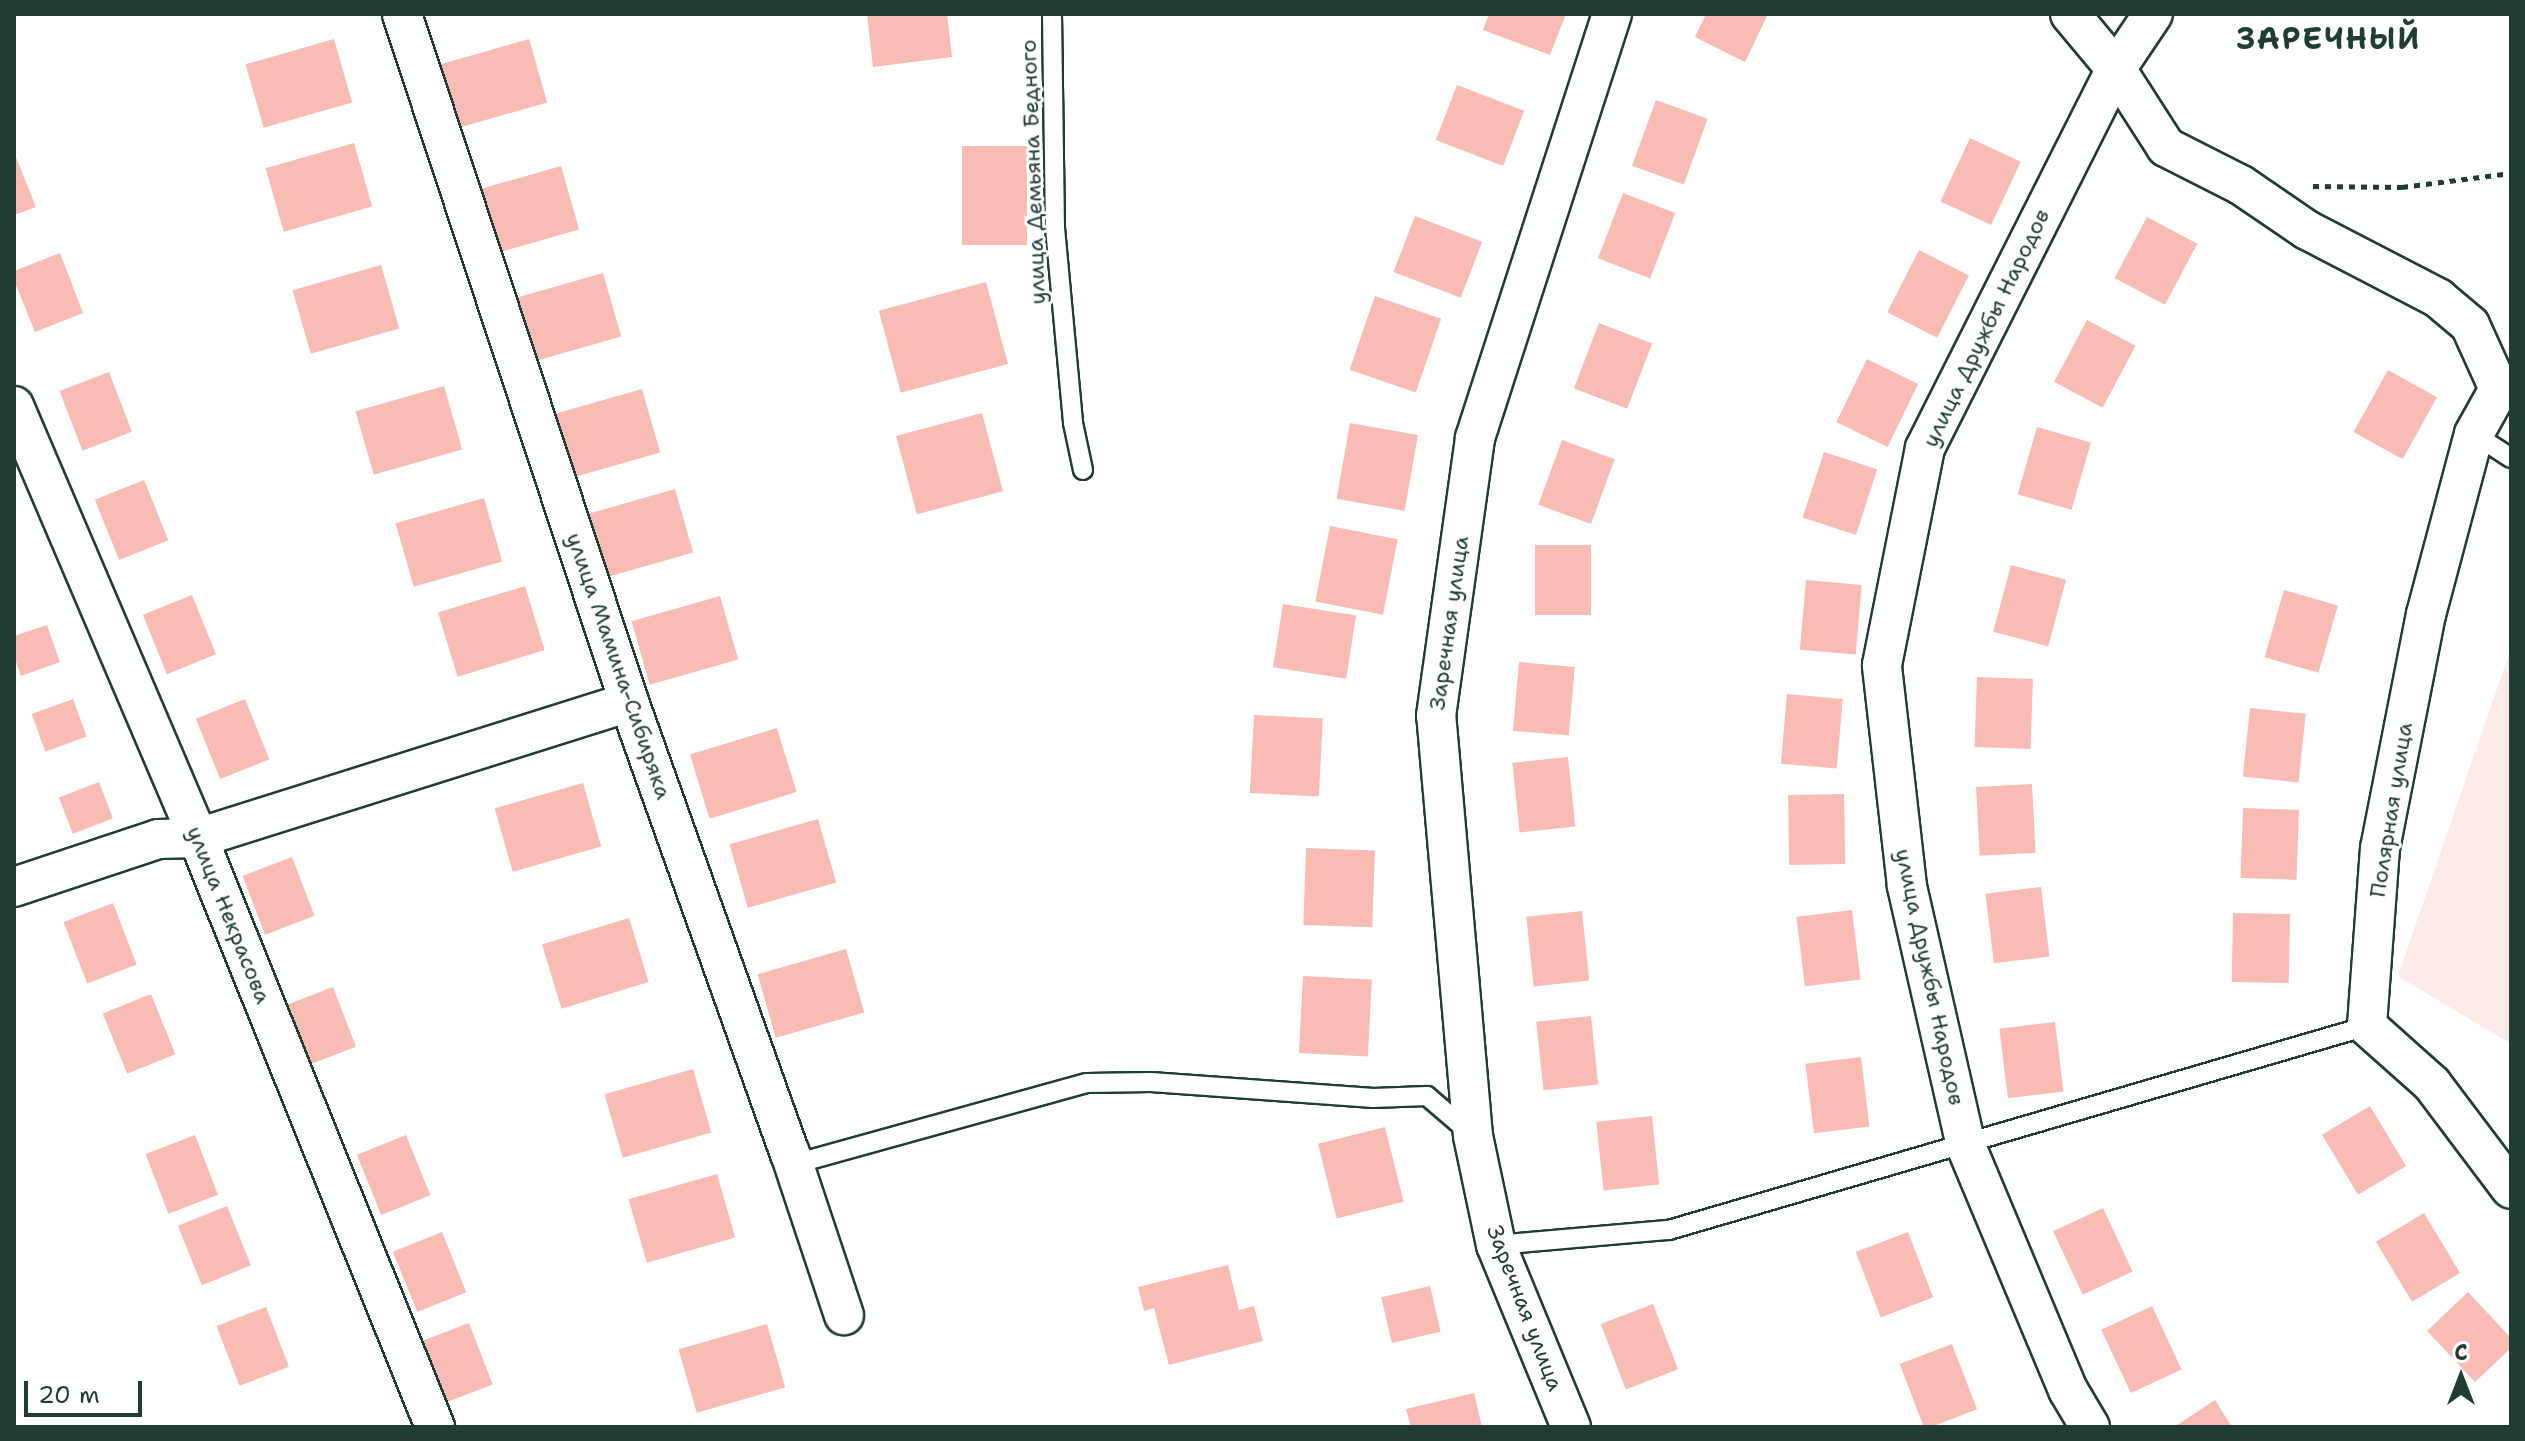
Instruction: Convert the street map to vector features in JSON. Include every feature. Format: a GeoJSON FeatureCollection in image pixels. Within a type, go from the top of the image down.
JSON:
{"type":"FeatureCollection","features":[{"type":"Feature","properties":{"kind":"street","name":"улица Мамина-Сибиряка"},"geometry":{"type":"LineString","coordinates":[[402,14],[629,702],[790,1153],[844,1315]]}},
{"type":"Feature","properties":{"kind":"street"},"geometry":{"type":"LineString","coordinates":[[2070,14],[2116,69],[2166,147],[2241,185]]}},
{"type":"Feature","properties":{"kind":"street","name":"улица Дружбы Народов"},"geometry":{"type":"LineString","coordinates":[[2090,1427],[2068,1390],[1966,1146],[1907,886],[1882,665],[1925,448],[2116,69],[2153,14]]}},
{"type":"Feature","properties":{"kind":"street","name":"Заречная улица"},"geometry":{"type":"LineString","coordinates":[[1571,1427],[1496,1245],[1473,1136],[1436,716],[1475,438],[1604,17]]}},
{"type":"Feature","properties":{"kind":"street","name":"Полярная улица"},"geometry":{"type":"LineString","coordinates":[[2241,185],[2307,230],[2438,298],[2470,325],[2499,389],[2474,434],[2426,614],[2380,848],[2367,1026]]}},
{"type":"Feature","properties":{"kind":"street","name":"улица Некрасова"},"geometry":{"type":"LineString","coordinates":[[14,406],[198,838],[435,1427]]}},
{"type":"Feature","properties":{"kind":"street"},"geometry":{"type":"LineString","coordinates":[[14,887],[158,839],[198,838],[629,702]]}},
{"type":"Feature","properties":{"kind":"street"},"geometry":{"type":"LineString","coordinates":[[2367,1026],[2432,1084],[2511,1189]]}},
{"type":"Feature","properties":{"kind":"lane","name":"улица Демьяна Бедного"},"geometry":{"type":"LineString","coordinates":[[1052,14],[1055,228],[1073,423],[1083,470]]}},
{"type":"Feature","properties":{"kind":"lane"},"geometry":{"type":"LineString","coordinates":[[2474,434],[2511,458]]}},
{"type":"Feature","properties":{"kind":"lane"},"geometry":{"type":"LineString","coordinates":[[1496,1245],[1669,1230],[1966,1146],[2367,1026]]}},
{"type":"Feature","properties":{"kind":"lane"},"geometry":{"type":"LineString","coordinates":[[790,1153],[809,1160],[1087,1083],[1151,1082],[1373,1098],[1427,1096],[1473,1136]]}},
{"type":"Feature","properties":{"kind":"path"},"geometry":{"type":"LineString","coordinates":[[2241,185],[2402,187],[2511,173]]}},
{"type":"Feature","properties":{"kind":"shaded area"},"geometry":{"type":"Polygon","coordinates":[[[2511,648],[2511,1044],[2398,976],[2511,648]]]}},
{"type":"Feature","properties":{"kind":"building"},"geometry":{"type":"Polygon","coordinates":[[[867,14],[947,14],[952,57],[873,67],[867,14]]]}},
{"type":"Feature","properties":{"kind":"building"},"geometry":{"type":"Polygon","coordinates":[[[1489,14],[1566,14],[1550,55],[1483,30],[1489,14]]]}},
{"type":"Feature","properties":{"kind":"building"},"geometry":{"type":"Polygon","coordinates":[[[1706,14],[1768,14],[1745,62],[1695,37],[1706,14]]]}},
{"type":"Feature","properties":{"kind":"building"},"geometry":{"type":"Polygon","coordinates":[[[334,39],[352,102],[264,128],[246,64],[334,39]]]}},
{"type":"Feature","properties":{"kind":"building"},"geometry":{"type":"Polygon","coordinates":[[[529,39],[547,102],[459,128],[441,64],[529,39]]]}},
{"type":"Feature","properties":{"kind":"building"},"geometry":{"type":"Polygon","coordinates":[[[1457,85],[1524,111],[1503,166],[1436,140],[1457,85]]]}},
{"type":"Feature","properties":{"kind":"building"},"geometry":{"type":"Polygon","coordinates":[[[1656,100],[1708,119],[1684,185],[1632,166],[1656,100]]]}},
{"type":"Feature","properties":{"kind":"building"},"geometry":{"type":"Polygon","coordinates":[[[1970,138],[2021,162],[1991,225],[1940,201],[1970,138]]]}},
{"type":"Feature","properties":{"kind":"building"},"geometry":{"type":"Polygon","coordinates":[[[354,143],[372,206],[284,232],[266,168],[354,143]]]}},
{"type":"Feature","properties":{"kind":"building"},"geometry":{"type":"Polygon","coordinates":[[[962,146],[1027,146],[1027,245],[962,245],[962,146]]]}},
{"type":"Feature","properties":{"kind":"building"},"geometry":{"type":"Polygon","coordinates":[[[14,152],[36,207],[14,215],[14,152]]]}},
{"type":"Feature","properties":{"kind":"building"},"geometry":{"type":"Polygon","coordinates":[[[561,166],[579,229],[491,255],[473,191],[561,166]]]}},
{"type":"Feature","properties":{"kind":"building"},"geometry":{"type":"Polygon","coordinates":[[[1623,193],[1675,213],[1650,278],[1598,258],[1623,193]]]}},
{"type":"Feature","properties":{"kind":"building"},"geometry":{"type":"Polygon","coordinates":[[[1415,216],[1482,242],[1461,298],[1393,272],[1415,216]]]}},
{"type":"Feature","properties":{"kind":"building"},"geometry":{"type":"Polygon","coordinates":[[[2147,217],[2197,244],[2165,305],[2115,278],[2147,217]]]}},
{"type":"Feature","properties":{"kind":"building"},"geometry":{"type":"Polygon","coordinates":[[[1919,250],[1969,275],[1937,338],[1887,312],[1919,250]]]}},
{"type":"Feature","properties":{"kind":"building"},"geometry":{"type":"Polygon","coordinates":[[[60,253],[83,313],[35,332],[14,280],[14,271],[60,253]]]}},
{"type":"Feature","properties":{"kind":"building"},"geometry":{"type":"Polygon","coordinates":[[[381,265],[399,328],[311,354],[293,290],[381,265]]]}},
{"type":"Feature","properties":{"kind":"building"},"geometry":{"type":"Polygon","coordinates":[[[603,273],[621,336],[534,362],[516,298],[603,273]]]}},
{"type":"Feature","properties":{"kind":"building"},"geometry":{"type":"Polygon","coordinates":[[[986,282],[1008,364],[901,393],[879,311],[986,282]]]}},
{"type":"Feature","properties":{"kind":"building"},"geometry":{"type":"Polygon","coordinates":[[[1375,296],[1441,319],[1416,393],[1350,370],[1375,296]]]}},
{"type":"Feature","properties":{"kind":"building"},"geometry":{"type":"Polygon","coordinates":[[[2087,320],[2136,346],[2103,408],[2054,382],[2087,320]]]}},
{"type":"Feature","properties":{"kind":"building"},"geometry":{"type":"Polygon","coordinates":[[[1599,323],[1652,343],[1627,409],[1574,388],[1599,323]]]}},
{"type":"Feature","properties":{"kind":"building"},"geometry":{"type":"Polygon","coordinates":[[[1867,359],[1918,384],[1888,447],[1836,422],[1867,359]]]}},
{"type":"Feature","properties":{"kind":"building"},"geometry":{"type":"Polygon","coordinates":[[[2388,370],[2437,397],[2403,459],[2354,432],[2388,370]]]}},
{"type":"Feature","properties":{"kind":"building"},"geometry":{"type":"Polygon","coordinates":[[[109,372],[132,432],[82,451],[60,391],[109,372]]]}},
{"type":"Feature","properties":{"kind":"building"},"geometry":{"type":"Polygon","coordinates":[[[444,386],[462,449],[374,475],[356,411],[444,386]]]}},
{"type":"Feature","properties":{"kind":"building"},"geometry":{"type":"Polygon","coordinates":[[[642,389],[660,452],[572,478],[554,414],[642,389]]]}},
{"type":"Feature","properties":{"kind":"building"},"geometry":{"type":"Polygon","coordinates":[[[982,413],[1003,491],[917,514],[896,436],[982,413]]]}},
{"type":"Feature","properties":{"kind":"building"},"geometry":{"type":"Polygon","coordinates":[[[1350,423],[1418,435],[1405,511],[1337,499],[1350,423]]]}},
{"type":"Feature","properties":{"kind":"building"},"geometry":{"type":"Polygon","coordinates":[[[2037,427],[2091,442],[2072,510],[2018,494],[2037,427]]]}},
{"type":"Feature","properties":{"kind":"building"},"geometry":{"type":"Polygon","coordinates":[[[1562,440],[1615,459],[1591,524],[1538,505],[1562,440]]]}},
{"type":"Feature","properties":{"kind":"building"},"geometry":{"type":"Polygon","coordinates":[[[1824,452],[1877,469],[1856,535],[1803,518],[1824,452]]]}},
{"type":"Feature","properties":{"kind":"building"},"geometry":{"type":"Polygon","coordinates":[[[144,480],[168,540],[119,560],[95,500],[144,480]]]}},
{"type":"Feature","properties":{"kind":"building"},"geometry":{"type":"Polygon","coordinates":[[[675,489],[693,552],[605,578],[587,514],[675,489]]]}},
{"type":"Feature","properties":{"kind":"building"},"geometry":{"type":"Polygon","coordinates":[[[484,498],[502,561],[414,587],[396,523],[484,498]]]}},
{"type":"Feature","properties":{"kind":"building"},"geometry":{"type":"Polygon","coordinates":[[[1330,526],[1398,539],[1383,615],[1315,602],[1330,526]]]}},
{"type":"Feature","properties":{"kind":"building"},"geometry":{"type":"Polygon","coordinates":[[[1535,545],[1591,545],[1591,615],[1535,615],[1535,545]]]}},
{"type":"Feature","properties":{"kind":"building"},"geometry":{"type":"Polygon","coordinates":[[[2011,565],[2066,580],[2048,646],[1993,632],[2011,565]]]}},
{"type":"Feature","properties":{"kind":"building"},"geometry":{"type":"Polygon","coordinates":[[[1806,580],[1862,585],[1856,655],[1800,650],[1806,580]]]}},
{"type":"Feature","properties":{"kind":"building"},"geometry":{"type":"Polygon","coordinates":[[[525,586],[545,650],[458,677],[438,613],[525,586]]]}},
{"type":"Feature","properties":{"kind":"building"},"geometry":{"type":"Polygon","coordinates":[[[2284,590],[2338,605],[2319,673],[2265,657],[2284,590]]]}},
{"type":"Feature","properties":{"kind":"building"},"geometry":{"type":"Polygon","coordinates":[[[192,595],[216,654],[167,674],[143,615],[192,595]]]}},
{"type":"Feature","properties":{"kind":"building"},"geometry":{"type":"Polygon","coordinates":[[[720,596],[738,659],[650,685],[632,621],[720,596]]]}},
{"type":"Feature","properties":{"kind":"building"},"geometry":{"type":"Polygon","coordinates":[[[1283,604],[1356,616],[1346,679],[1273,667],[1283,604]]]}},
{"type":"Feature","properties":{"kind":"building"},"geometry":{"type":"Polygon","coordinates":[[[47,625],[60,662],[21,676],[14,656],[14,636],[47,625]]]}},
{"type":"Feature","properties":{"kind":"building"},"geometry":{"type":"Polygon","coordinates":[[[1519,662],[1575,667],[1569,736],[1513,731],[1519,662]]]}},
{"type":"Feature","properties":{"kind":"building"},"geometry":{"type":"Polygon","coordinates":[[[1977,677],[2033,679],[2031,749],[1975,747],[1977,677]]]}},
{"type":"Feature","properties":{"kind":"building"},"geometry":{"type":"Polygon","coordinates":[[[1787,694],[1843,699],[1837,769],[1781,764],[1787,694]]]}},
{"type":"Feature","properties":{"kind":"building"},"geometry":{"type":"Polygon","coordinates":[[[73,699],[87,737],[45,752],[32,714],[73,699]]]}},
{"type":"Feature","properties":{"kind":"building"},"geometry":{"type":"Polygon","coordinates":[[[245,699],[269,759],[220,779],[196,719],[245,699]]]}},
{"type":"Feature","properties":{"kind":"building"},"geometry":{"type":"Polygon","coordinates":[[[2250,708],[2306,714],[2298,782],[2243,777],[2250,708]]]}},
{"type":"Feature","properties":{"kind":"building"},"geometry":{"type":"Polygon","coordinates":[[[1254,715],[1323,719],[1319,797],[1250,793],[1254,715]]]}},
{"type":"Feature","properties":{"kind":"building"},"geometry":{"type":"Polygon","coordinates":[[[777,728],[797,792],[710,819],[690,755],[777,728]]]}},
{"type":"Feature","properties":{"kind":"building"},"geometry":{"type":"Polygon","coordinates":[[[1568,757],[1575,827],[1520,832],[1512,763],[1568,757]]]}},
{"type":"Feature","properties":{"kind":"building"},"geometry":{"type":"Polygon","coordinates":[[[99,782],[113,818],[73,834],[59,797],[99,782]]]}},
{"type":"Feature","properties":{"kind":"building"},"geometry":{"type":"Polygon","coordinates":[[[583,783],[601,846],[513,872],[495,808],[583,783]]]}},
{"type":"Feature","properties":{"kind":"building"},"geometry":{"type":"Polygon","coordinates":[[[2032,784],[2036,853],[1980,856],[1976,787],[2032,784]]]}},
{"type":"Feature","properties":{"kind":"building"},"geometry":{"type":"Polygon","coordinates":[[[1844,794],[1845,864],[1789,865],[1788,795],[1844,794]]]}},
{"type":"Feature","properties":{"kind":"building"},"geometry":{"type":"Polygon","coordinates":[[[2243,808],[2299,810],[2297,880],[2241,878],[2243,808]]]}},
{"type":"Feature","properties":{"kind":"building"},"geometry":{"type":"Polygon","coordinates":[[[818,819],[836,882],[748,908],[730,844],[818,819]]]}},
{"type":"Feature","properties":{"kind":"building"},"geometry":{"type":"Polygon","coordinates":[[[1306,848],[1375,850],[1372,927],[1303,925],[1306,848]]]}},
{"type":"Feature","properties":{"kind":"building"},"geometry":{"type":"Polygon","coordinates":[[[292,857],[315,916],[265,935],[243,876],[292,857]]]}},
{"type":"Feature","properties":{"kind":"building"},"geometry":{"type":"Polygon","coordinates":[[[2041,887],[2050,956],[1994,963],[1985,894],[2041,887]]]}},
{"type":"Feature","properties":{"kind":"building"},"geometry":{"type":"Polygon","coordinates":[[[113,903],[137,965],[87,984],[64,922],[113,903]]]}},
{"type":"Feature","properties":{"kind":"building"},"geometry":{"type":"Polygon","coordinates":[[[1852,910],[1861,979],[1805,986],[1796,917],[1852,910]]]}},
{"type":"Feature","properties":{"kind":"building"},"geometry":{"type":"Polygon","coordinates":[[[1582,911],[1589,981],[1534,986],[1526,917],[1582,911]]]}},
{"type":"Feature","properties":{"kind":"building"},"geometry":{"type":"Polygon","coordinates":[[[2233,913],[2290,914],[2289,983],[2232,982],[2233,913]]]}},
{"type":"Feature","properties":{"kind":"building"},"geometry":{"type":"Polygon","coordinates":[[[629,918],[649,982],[562,1009],[542,945],[629,918]]]}},
{"type":"Feature","properties":{"kind":"building"},"geometry":{"type":"Polygon","coordinates":[[[846,949],[864,1012],[776,1038],[758,974],[846,949]]]}},
{"type":"Feature","properties":{"kind":"building"},"geometry":{"type":"Polygon","coordinates":[[[1303,976],[1372,980],[1368,1057],[1299,1053],[1303,976]]]}},
{"type":"Feature","properties":{"kind":"building"},"geometry":{"type":"Polygon","coordinates":[[[333,987],[356,1047],[306,1066],[284,1006],[333,987]]]}},
{"type":"Feature","properties":{"kind":"building"},"geometry":{"type":"Polygon","coordinates":[[[151,994],[175,1054],[127,1074],[103,1013],[151,994]]]}},
{"type":"Feature","properties":{"kind":"building"},"geometry":{"type":"Polygon","coordinates":[[[1591,1016],[1598,1085],[1544,1090],[1536,1022],[1591,1016]]]}},
{"type":"Feature","properties":{"kind":"building"},"geometry":{"type":"Polygon","coordinates":[[[2055,1022],[2064,1091],[2008,1098],[1999,1029],[2055,1022]]]}},
{"type":"Feature","properties":{"kind":"building"},"geometry":{"type":"Polygon","coordinates":[[[1861,1057],[1870,1126],[1814,1133],[1805,1064],[1861,1057]]]}},
{"type":"Feature","properties":{"kind":"building"},"geometry":{"type":"Polygon","coordinates":[[[693,1069],[711,1132],[623,1158],[605,1094],[693,1069]]]}},
{"type":"Feature","properties":{"kind":"building"},"geometry":{"type":"Polygon","coordinates":[[[2370,1106],[2406,1166],[2358,1195],[2322,1135],[2370,1106]]]}},
{"type":"Feature","properties":{"kind":"building"},"geometry":{"type":"Polygon","coordinates":[[[1652,1116],[1659,1185],[1604,1190],[1596,1122],[1652,1116]]]}},
{"type":"Feature","properties":{"kind":"building"},"geometry":{"type":"Polygon","coordinates":[[[1385,1127],[1404,1202],[1337,1218],[1318,1144],[1385,1127]]]}},
{"type":"Feature","properties":{"kind":"building"},"geometry":{"type":"Polygon","coordinates":[[[195,1135],[218,1195],[168,1214],[146,1154],[195,1135]]]}},
{"type":"Feature","properties":{"kind":"building"},"geometry":{"type":"Polygon","coordinates":[[[406,1135],[430,1195],[381,1215],[357,1155],[406,1135]]]}},
{"type":"Feature","properties":{"kind":"building"},"geometry":{"type":"Polygon","coordinates":[[[717,1174],[735,1237],[647,1263],[629,1199],[717,1174]]]}},
{"type":"Feature","properties":{"kind":"building"},"geometry":{"type":"Polygon","coordinates":[[[227,1206],[251,1265],[202,1285],[178,1226],[227,1206]]]}},
{"type":"Feature","properties":{"kind":"building"},"geometry":{"type":"Polygon","coordinates":[[[2103,1208],[2133,1271],[2083,1295],[2053,1231],[2103,1208]]]}},
{"type":"Feature","properties":{"kind":"building"},"geometry":{"type":"Polygon","coordinates":[[[2424,1213],[2460,1273],[2412,1302],[2376,1242],[2424,1213]]]}},
{"type":"Feature","properties":{"kind":"building"},"geometry":{"type":"Polygon","coordinates":[[[442,1232],[466,1292],[417,1312],[393,1252],[442,1232]]]}},
{"type":"Feature","properties":{"kind":"building"},"geometry":{"type":"Polygon","coordinates":[[[1908,1232],[1933,1297],[1881,1317],[1856,1252],[1908,1232]]]}},
{"type":"Feature","properties":{"kind":"building"},"geometry":{"type":"Polygon","coordinates":[[[1228,1265],[1239,1310],[1254,1306],[1263,1341],[1169,1365],[1154,1308],[1144,1311],[1138,1287],[1228,1265]]]}},
{"type":"Feature","properties":{"kind":"building"},"geometry":{"type":"Polygon","coordinates":[[[1430,1286],[1441,1332],[1392,1343],[1381,1297],[1430,1286]]]}},
{"type":"Feature","properties":{"kind":"building"},"geometry":{"type":"Polygon","coordinates":[[[2468,1292],[2511,1338],[2511,1348],[2475,1382],[2427,1331],[2468,1292]]]}},
{"type":"Feature","properties":{"kind":"building"},"geometry":{"type":"Polygon","coordinates":[[[1653,1304],[1678,1369],[1626,1389],[1601,1324],[1653,1304]]]}},
{"type":"Feature","properties":{"kind":"building"},"geometry":{"type":"Polygon","coordinates":[[[2152,1306],[2182,1369],[2131,1393],[2101,1330],[2152,1306]]]}},
{"type":"Feature","properties":{"kind":"building"},"geometry":{"type":"Polygon","coordinates":[[[266,1307],[289,1367],[239,1386],[217,1326],[266,1307]]]}},
{"type":"Feature","properties":{"kind":"building"},"geometry":{"type":"Polygon","coordinates":[[[469,1323],[493,1385],[443,1404],[420,1342],[469,1323]]]}},
{"type":"Feature","properties":{"kind":"building"},"geometry":{"type":"Polygon","coordinates":[[[767,1324],[785,1387],[697,1413],[679,1349],[767,1324]]]}},
{"type":"Feature","properties":{"kind":"building"},"geometry":{"type":"Polygon","coordinates":[[[1952,1344],[1977,1409],[1924,1427],[1900,1364],[1952,1344]]]}},
{"type":"Feature","properties":{"kind":"building"},"geometry":{"type":"Polygon","coordinates":[[[1474,1393],[1482,1427],[1411,1427],[1406,1409],[1474,1393]]]}},
{"type":"Feature","properties":{"kind":"building"},"geometry":{"type":"Polygon","coordinates":[[[2215,1400],[2232,1427],[2174,1427],[2215,1400]]]}},
{"type":"Feature","properties":{"kind":"district","name":"ЗАРЕЧНЫЙ"},"geometry":{"type":"Point","coordinates":[2329,39]}}]}
